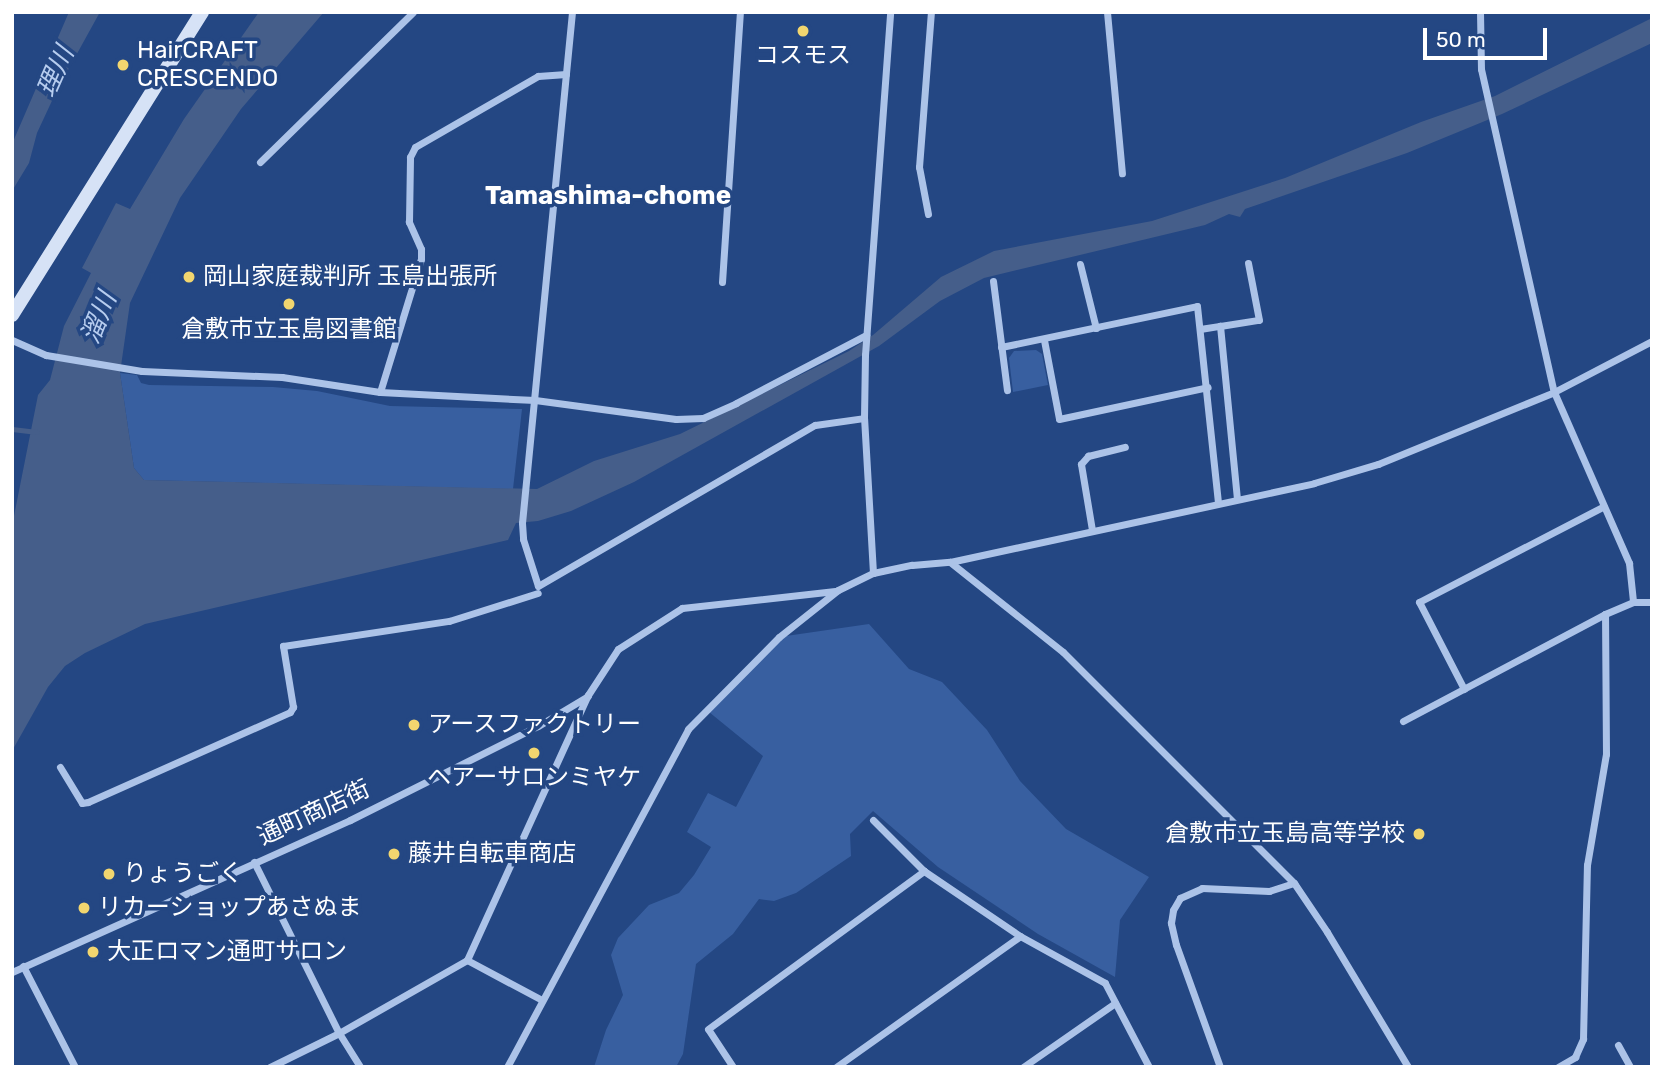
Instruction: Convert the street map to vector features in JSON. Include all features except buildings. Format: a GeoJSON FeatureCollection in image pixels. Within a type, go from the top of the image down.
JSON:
{"type":"FeatureCollection","features":[{"type":"Feature","properties":{"kind":"street"},"geometry":{"type":"LineString","coordinates":[[12,315],[202,12]]}},
{"type":"Feature","properties":{"kind":"street"},"geometry":{"type":"LineString","coordinates":[[260,162],[413,12]]}},
{"type":"Feature","properties":{"kind":"street"},"geometry":{"type":"LineString","coordinates":[[572,12],[526,484],[523,539],[538,586],[815,425],[864,418]]}},
{"type":"Feature","properties":{"kind":"street"},"geometry":{"type":"LineString","coordinates":[[722,282],[740,12]]}},
{"type":"Feature","properties":{"kind":"street"},"geometry":{"type":"LineString","coordinates":[[873,573],[864,418],[865,355],[890,12]]}},
{"type":"Feature","properties":{"kind":"street"},"geometry":{"type":"LineString","coordinates":[[928,214],[919,167],[931,12]]}},
{"type":"Feature","properties":{"kind":"street"},"geometry":{"type":"LineString","coordinates":[[1107,12],[1122,173]]}},
{"type":"Feature","properties":{"kind":"street"},"geometry":{"type":"LineString","coordinates":[[1480,12],[1482,69],[1554,392],[1629,564],[1633,602]]}},
{"type":"Feature","properties":{"kind":"street"},"geometry":{"type":"LineString","coordinates":[[380,391],[421,259],[421,249],[410,222],[410,157],[415,147],[538,76],[566,74]]}},
{"type":"Feature","properties":{"kind":"street"},"geometry":{"type":"LineString","coordinates":[[1200,329],[1259,320],[1248,263]]}},
{"type":"Feature","properties":{"kind":"street"},"geometry":{"type":"LineString","coordinates":[[1080,264],[1096,328]]}},
{"type":"Feature","properties":{"kind":"street"},"geometry":{"type":"LineString","coordinates":[[993,281],[1007,390]]}},
{"type":"Feature","properties":{"kind":"street"},"geometry":{"type":"LineString","coordinates":[[1001,347],[1197,306],[1208,387],[1218,502]]}},
{"type":"Feature","properties":{"kind":"street"},"geometry":{"type":"LineString","coordinates":[[1220,326],[1237,499]]}},
{"type":"Feature","properties":{"kind":"street"},"geometry":{"type":"LineString","coordinates":[[12,340],[46,355],[142,371],[282,377],[380,391],[535,400],[676,419],[703,418],[866,335]]}},
{"type":"Feature","properties":{"kind":"street"},"geometry":{"type":"LineString","coordinates":[[1044,340],[1059,419],[1208,387]]}},
{"type":"Feature","properties":{"kind":"street"},"geometry":{"type":"LineString","coordinates":[[507,1067],[688,729],[779,637],[838,590],[873,573],[912,565],[950,562],[1314,483],[1378,464],[1554,392],[1652,341]]}},
{"type":"Feature","properties":{"kind":"street"},"geometry":{"type":"LineString","coordinates":[[1092,530],[1081,464],[1088,456],[1125,447]]}},
{"type":"Feature","properties":{"kind":"street"},"geometry":{"type":"LineString","coordinates":[[1464,689],[1419,602],[1604,506]]}},
{"type":"Feature","properties":{"kind":"street"},"geometry":{"type":"LineString","coordinates":[[950,562],[1063,652],[1294,883],[1327,932],[1408,1067]]}},
{"type":"Feature","properties":{"kind":"street"},"geometry":{"type":"LineString","coordinates":[[270,1067],[339,1033],[467,960],[588,695],[618,649],[682,608],[838,590]]}},
{"type":"Feature","properties":{"kind":"street"},"geometry":{"type":"LineString","coordinates":[[60,767],[82,803],[88,802],[290,712],[293,707],[283,646],[449,621],[538,593]]}},
{"type":"Feature","properties":{"kind":"street"},"geometry":{"type":"LineString","coordinates":[[1403,721],[1605,614],[1633,602],[1652,602]]}},
{"type":"Feature","properties":{"kind":"street"},"geometry":{"type":"LineString","coordinates":[[1559,1066],[1575,1057],[1583,1039],[1587,866],[1606,754],[1605,614]]}},
{"type":"Feature","properties":{"kind":"street","name":"通町商店街"},"geometry":{"type":"LineString","coordinates":[[12,972],[362,814],[538,726],[588,695]]}},
{"type":"Feature","properties":{"kind":"street"},"geometry":{"type":"LineString","coordinates":[[873,820],[924,871],[1020,936],[1105,984],[1149,1067]]}},
{"type":"Feature","properties":{"kind":"street"},"geometry":{"type":"LineString","coordinates":[[254,862],[339,1033],[360,1067]]}},
{"type":"Feature","properties":{"kind":"street"},"geometry":{"type":"LineString","coordinates":[[730,1066],[708,1029],[924,871]]}},
{"type":"Feature","properties":{"kind":"street"},"geometry":{"type":"LineString","coordinates":[[1220,1067],[1176,945],[1171,923],[1173,910],[1180,898],[1202,888],[1269,891],[1294,883]]}},
{"type":"Feature","properties":{"kind":"street"},"geometry":{"type":"LineString","coordinates":[[836,1067],[1020,936]]}},
{"type":"Feature","properties":{"kind":"street"},"geometry":{"type":"LineString","coordinates":[[467,960],[542,1000]]}},
{"type":"Feature","properties":{"kind":"street"},"geometry":{"type":"LineString","coordinates":[[23,966],[75,1067]]}},
{"type":"Feature","properties":{"kind":"street"},"geometry":{"type":"LineString","coordinates":[[1023,1067],[1115,1003]]}},
{"type":"Feature","properties":{"kind":"street"},"geometry":{"type":"LineString","coordinates":[[1618,1045],[1630,1067]]}},
{"type":"Feature","properties":{"kind":"shaded area"},"geometry":{"type":"Polygon","coordinates":[[[1036,350],[1042,354],[1048,385],[1013,392],[1009,358],[1014,351],[1036,350]]]}},
{"type":"Feature","properties":{"kind":"shaded area"},"geometry":{"type":"Polygon","coordinates":[[[120,373],[137,375],[141,383],[149,385],[273,387],[317,391],[390,406],[522,409],[513,489],[144,480],[134,468],[120,373]]]}},
{"type":"Feature","properties":{"kind":"shaded area"},"geometry":{"type":"Polygon","coordinates":[[[869,624],[909,669],[942,682],[987,730],[1020,781],[1066,829],[1149,877],[1120,920],[1115,977],[1038,934],[938,867],[873,811],[850,834],[851,856],[796,893],[774,901],[759,899],[733,934],[696,964],[683,1054],[676,1067],[594,1067],[606,1030],[623,995],[611,955],[618,938],[649,905],[679,893],[694,875],[711,847],[687,832],[708,793],[736,807],[763,756],[709,712],[779,637],[869,624]]]}},
{"type":"Feature","properties":{"kind":"water","name":"理川"},"geometry":{"type":"Polygon","coordinates":[[[69,12],[100,12],[57,90],[37,133],[29,163],[12,191],[12,144],[69,12]]]}},
{"type":"Feature","properties":{"kind":"water","name":"溜川"},"geometry":{"type":"Polygon","coordinates":[[[259,12],[324,12],[241,109],[180,198],[130,303],[120,373],[134,468],[144,480],[537,489],[594,461],[680,434],[849,351],[873,335],[941,277],[994,251],[1152,221],[1285,178],[1421,122],[1495,96],[1652,18],[1652,43],[1502,114],[1407,153],[1245,209],[1240,217],[1229,214],[1205,225],[984,278],[940,301],[879,346],[634,482],[571,511],[538,521],[516,523],[508,540],[145,624],[85,653],[65,666],[48,687],[12,751],[12,526],[38,395],[50,380],[64,326],[91,273],[82,268],[116,203],[130,209],[184,119],[259,12]]]}},
{"type":"Feature","properties":{"kind":"waterway"},"geometry":{"type":"LineString","coordinates":[[12,429],[37,432]]}},
{"type":"Feature","properties":{"kind":"place","name":"コスモス"},"geometry":{"type":"Point","coordinates":[803,31]}},
{"type":"Feature","properties":{"kind":"place","name":"HairCRAFT CRESCENDO"},"geometry":{"type":"Point","coordinates":[123,65]}},
{"type":"Feature","properties":{"kind":"place","name":"岡山家庭裁判所 玉島出張所"},"geometry":{"type":"Point","coordinates":[189,277]}},
{"type":"Feature","properties":{"kind":"place","name":"倉敷市立玉島図書館"},"geometry":{"type":"Point","coordinates":[289,304]}},
{"type":"Feature","properties":{"kind":"place","name":"アースファクトリー"},"geometry":{"type":"Point","coordinates":[414,725]}},
{"type":"Feature","properties":{"kind":"place","name":"ヘアーサロンミヤケ"},"geometry":{"type":"Point","coordinates":[534,753]}},
{"type":"Feature","properties":{"kind":"place","name":"倉敷市立玉島高等学校"},"geometry":{"type":"Point","coordinates":[1419,834]}},
{"type":"Feature","properties":{"kind":"place","name":"藤井自転車商店"},"geometry":{"type":"Point","coordinates":[394,854]}},
{"type":"Feature","properties":{"kind":"place","name":"りょうごく"},"geometry":{"type":"Point","coordinates":[109,874]}},
{"type":"Feature","properties":{"kind":"place","name":"リカーショップあさぬま"},"geometry":{"type":"Point","coordinates":[84,908]}},
{"type":"Feature","properties":{"kind":"place","name":"大正ロマン通町サロン"},"geometry":{"type":"Point","coordinates":[93,952]}},
{"type":"Feature","properties":{"kind":"district","name":"Tamashima-chome"},"geometry":{"type":"Point","coordinates":[608,196]}}]}
